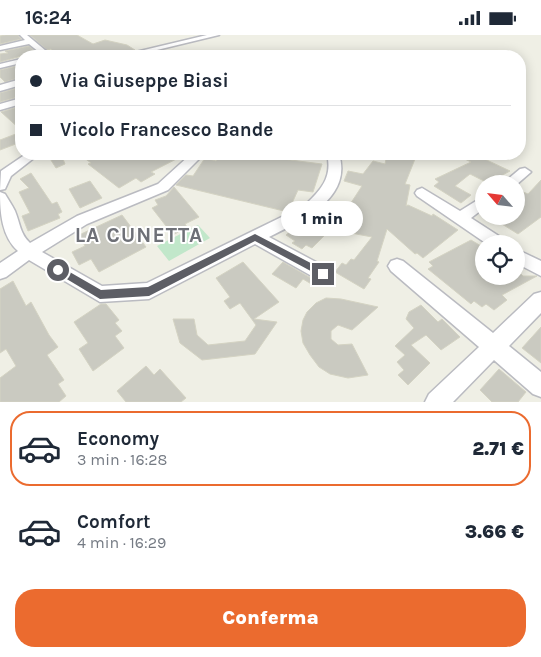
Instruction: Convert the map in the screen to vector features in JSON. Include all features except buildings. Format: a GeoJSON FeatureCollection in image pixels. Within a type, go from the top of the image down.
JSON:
{"type":"FeatureCollection","features":[{"type":"Feature","properties":{"kind":"street"},"geometry":{"type":"LineString","coordinates":[[24,35],[39,50]]}},
{"type":"Feature","properties":{"kind":"street"},"geometry":{"type":"LineString","coordinates":[[154,50],[216,35]]}},
{"type":"Feature","properties":{"kind":"street"},"geometry":{"type":"LineString","coordinates":[[0,48],[31,41]]}},
{"type":"Feature","properties":{"kind":"street"},"geometry":{"type":"LineString","coordinates":[[0,66],[15,62]]}},
{"type":"Feature","properties":{"kind":"street"},"geometry":{"type":"LineString","coordinates":[[0,87],[15,83]]}},
{"type":"Feature","properties":{"kind":"street"},"geometry":{"type":"LineString","coordinates":[[0,107],[15,103]]}},
{"type":"Feature","properties":{"kind":"street"},"geometry":{"type":"LineString","coordinates":[[0,186],[6,173],[24,160]]}},
{"type":"Feature","properties":{"kind":"street"},"geometry":{"type":"LineString","coordinates":[[0,272],[28,252],[82,220],[163,187],[192,160]]}},
{"type":"Feature","properties":{"kind":"street"},"geometry":{"type":"LineString","coordinates":[[0,197],[8,212],[16,240],[28,252],[100,294],[149,291],[309,209],[328,191],[336,171],[334,160]]}},
{"type":"Feature","properties":{"kind":"street"},"geometry":{"type":"LineString","coordinates":[[521,175],[525,172]]}},
{"type":"Feature","properties":{"kind":"street"},"geometry":{"type":"LineString","coordinates":[[422,193],[486,235]]}},
{"type":"Feature","properties":{"kind":"street"},"geometry":{"type":"LineString","coordinates":[[460,218],[475,207]]}},
{"type":"Feature","properties":{"kind":"street"},"geometry":{"type":"LineString","coordinates":[[255,237],[323,274]]}},
{"type":"Feature","properties":{"kind":"street"},"geometry":{"type":"LineString","coordinates":[[525,260],[541,269]]}},
{"type":"Feature","properties":{"kind":"street"},"geometry":{"type":"LineString","coordinates":[[397,266],[541,386]]}},
{"type":"Feature","properties":{"kind":"street"},"geometry":{"type":"LineString","coordinates":[[437,402],[541,300]]}},
{"type":"Feature","properties":{"kind":"green space"},"geometry":{"type":"Polygon","coordinates":[[[198,225],[210,238],[169,261],[157,246],[198,225]]]}},
{"type":"Feature","properties":{"kind":"district","name":"LA CUNETTA"},"geometry":{"type":"Point","coordinates":[139,235]}},
{"type":"Feature","properties":{"kind":"route"},"geometry":{"type":"LineString","coordinates":[[58,270],[100,294],[149,291],[255,237],[323,274]]}}]}
